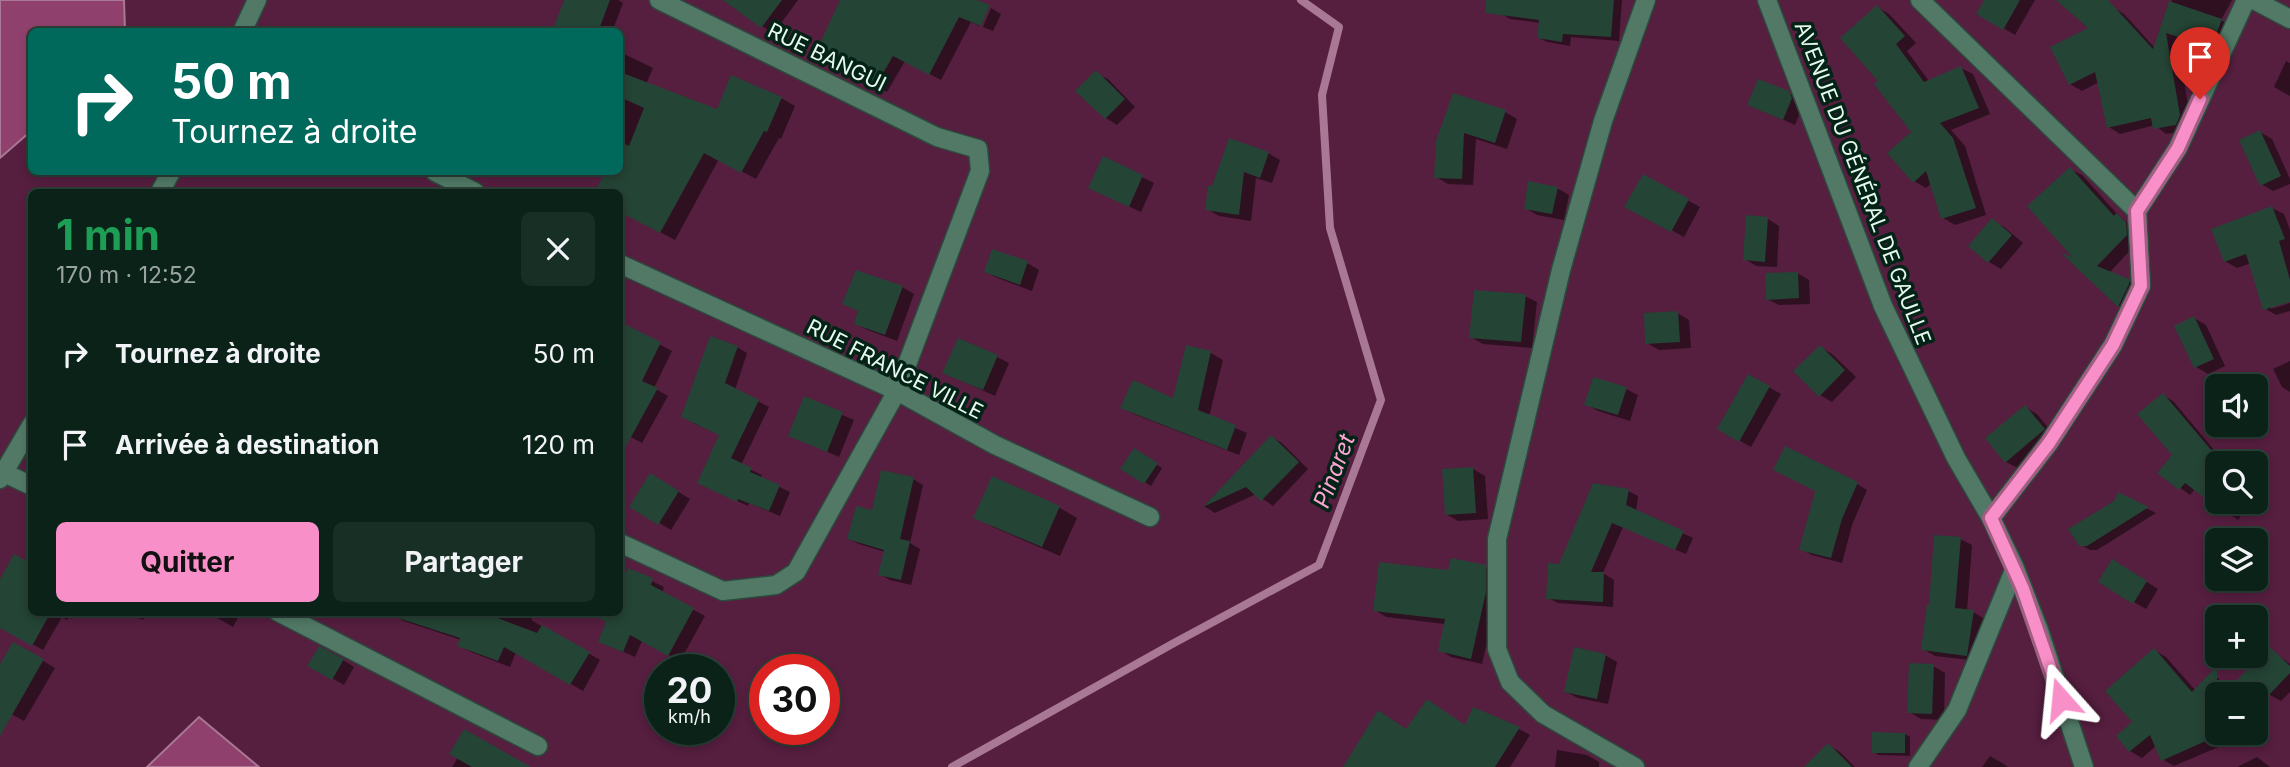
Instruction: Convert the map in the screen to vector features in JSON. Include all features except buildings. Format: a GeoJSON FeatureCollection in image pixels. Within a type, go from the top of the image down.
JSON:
{"type":"FeatureCollection","features":[{"type":"Feature","properties":{"kind":"street"},"geometry":{"type":"LineString","coordinates":[[244,28],[257,0]]}},
{"type":"Feature","properties":{"kind":"street","name":"RUE BANGUI"},"geometry":{"type":"LineString","coordinates":[[659,0],[937,137],[978,149],[979,171],[897,391]]}},
{"type":"Feature","properties":{"kind":"street"},"geometry":{"type":"LineString","coordinates":[[1635,767],[1543,714],[1510,682],[1497,649],[1497,539],[1561,270],[1603,121],[1646,0]]}},
{"type":"Feature","properties":{"kind":"street","name":"AVENUE DU GÉNÉRAL DE GAULLE"},"geometry":{"type":"LineString","coordinates":[[1767,0],[1882,306],[1956,458],[1991,518],[2015,568],[2039,630],[2084,767]]}},
{"type":"Feature","properties":{"kind":"street"},"geometry":{"type":"LineString","coordinates":[[1920,0],[2137,211]]}},
{"type":"Feature","properties":{"kind":"street"},"geometry":{"type":"LineString","coordinates":[[1991,518],[2049,443],[2113,345],[2141,286],[2137,211],[2178,148],[2246,0]]}},
{"type":"Feature","properties":{"kind":"street"},"geometry":{"type":"LineString","coordinates":[[2254,0],[2290,19]]}},
{"type":"Feature","properties":{"kind":"street"},"geometry":{"type":"LineString","coordinates":[[441,175],[469,189]]}},
{"type":"Feature","properties":{"kind":"street","name":"RUE FRANCE VILLE"},"geometry":{"type":"LineString","coordinates":[[623,265],[897,391],[995,445],[1150,517]]}},
{"type":"Feature","properties":{"kind":"street"},"geometry":{"type":"LineString","coordinates":[[623,544],[723,591],[776,585],[796,572],[897,391]]}},
{"type":"Feature","properties":{"kind":"street"},"geometry":{"type":"LineString","coordinates":[[28,430],[1,474],[28,484]]}},
{"type":"Feature","properties":{"kind":"street"},"geometry":{"type":"LineString","coordinates":[[1918,767],[1957,710],[2015,568]]}},
{"type":"Feature","properties":{"kind":"street"},"geometry":{"type":"LineString","coordinates":[[286,616],[538,746]]}},
{"type":"Feature","properties":{"kind":"shaded area"},"geometry":{"type":"Polygon","coordinates":[[[0,0],[2290,0],[2290,767],[0,767],[0,0]]]}},
{"type":"Feature","properties":{"kind":"shaded area"},"geometry":{"type":"Polygon","coordinates":[[[0,0],[124,0],[125,28],[28,28],[28,134],[0,158],[0,0]]]}},
{"type":"Feature","properties":{"kind":"shaded area"},"geometry":{"type":"Polygon","coordinates":[[[199,717],[259,767],[147,767],[199,717]]]}},
{"type":"Feature","properties":{"kind":"waterway","name":"Pinaret"},"geometry":{"type":"LineString","coordinates":[[952,767],[1319,565],[1381,400],[1330,228],[1322,95],[1339,27],[1301,0]]}},
{"type":"Feature","properties":{"kind":"route"},"geometry":{"type":"LineString","coordinates":[[2061,699],[2039,630],[2015,568],[1991,518],[2049,443],[2113,345],[2141,286],[2137,211],[2178,148],[2200,99]]}}]}
